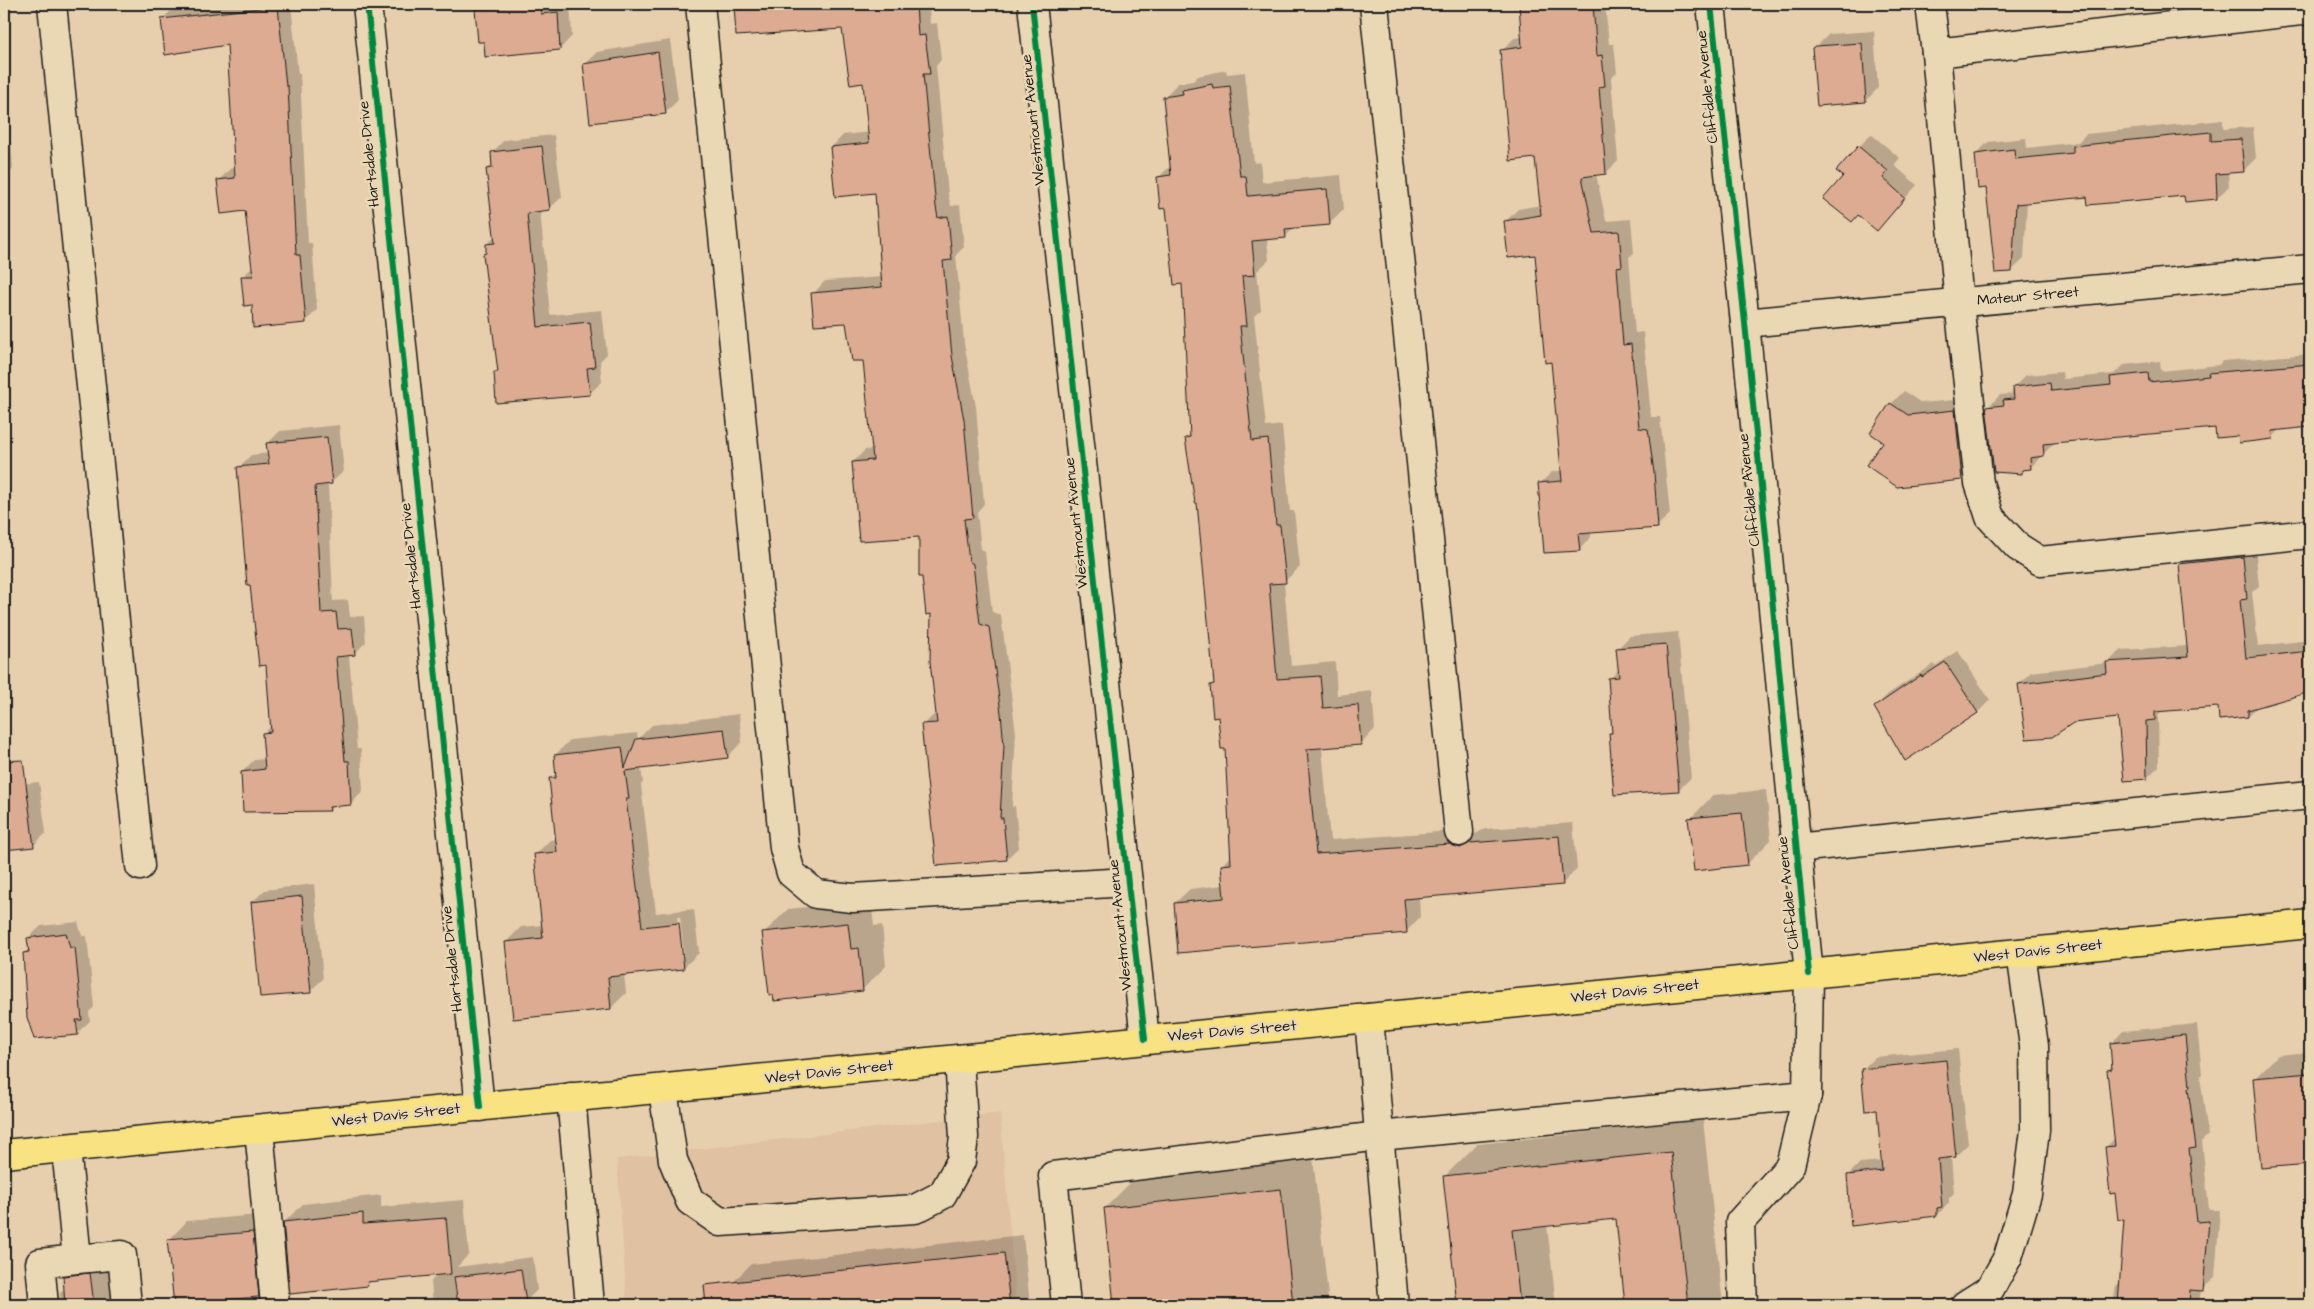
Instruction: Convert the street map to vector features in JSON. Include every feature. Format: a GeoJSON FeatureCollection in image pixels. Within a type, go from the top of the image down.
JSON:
{"type":"FeatureCollection","features":[{"type":"Feature","properties":{"kind":"main road","name":"West Davis Street"},"geometry":{"type":"LineString","coordinates":[[4,1154],[2310,924]]}},
{"type":"Feature","properties":{"kind":"street"},"geometry":{"type":"LineString","coordinates":[[52,4],[140,866]]}},
{"type":"Feature","properties":{"kind":"street","name":"Hartsdale Drive"},"geometry":{"type":"LineString","coordinates":[[367,4],[480,1107]]}},
{"type":"Feature","properties":{"kind":"street"},"geometry":{"type":"LineString","coordinates":[[700,4],[784,848],[791,874],[816,894],[853,898],[1128,882]]}},
{"type":"Feature","properties":{"kind":"street","name":"Westmount Avenue"},"geometry":{"type":"LineString","coordinates":[[1032,4],[1145,1039]]}},
{"type":"Feature","properties":{"kind":"street"},"geometry":{"type":"LineString","coordinates":[[1374,4],[1459,832]]}},
{"type":"Feature","properties":{"kind":"street","name":"Cliffdale Avenue"},"geometry":{"type":"LineString","coordinates":[[1711,4],[1745,323],[1809,974],[1807,1095],[1790,1166],[1740,1222],[1743,1305]]}},
{"type":"Feature","properties":{"kind":"street"},"geometry":{"type":"LineString","coordinates":[[1930,4],[1979,483],[1990,516],[2018,547],[2040,561],[2310,534]]}},
{"type":"Feature","properties":{"kind":"street"},"geometry":{"type":"LineString","coordinates":[[1936,53],[2310,10]]}},
{"type":"Feature","properties":{"kind":"street","name":"Mateur Street"},"geometry":{"type":"LineString","coordinates":[[1745,323],[2310,269]]}},
{"type":"Feature","properties":{"kind":"street"},"geometry":{"type":"LineString","coordinates":[[1796,848],[2310,796]]}},
{"type":"Feature","properties":{"kind":"street"},"geometry":{"type":"LineString","coordinates":[[1965,1305],[1990,1289],[2008,1257],[2027,1194],[2036,1130],[2034,1046],[2020,953]]}},
{"type":"Feature","properties":{"kind":"street"},"geometry":{"type":"LineString","coordinates":[[1369,1018],[1394,1305]]}},
{"type":"Feature","properties":{"kind":"street"},"geometry":{"type":"LineString","coordinates":[[663,1089],[674,1160],[690,1200],[720,1222],[915,1209],[942,1195],[961,1162],[964,1137],[959,1059]]}},
{"type":"Feature","properties":{"kind":"street"},"geometry":{"type":"LineString","coordinates":[[1066,1305],[1053,1176],[1379,1136],[1807,1095]]}},
{"type":"Feature","properties":{"kind":"street"},"geometry":{"type":"LineString","coordinates":[[571,1097],[590,1305]]}},
{"type":"Feature","properties":{"kind":"street"},"geometry":{"type":"LineString","coordinates":[[259,1128],[275,1305]]}},
{"type":"Feature","properties":{"kind":"street"},"geometry":{"type":"LineString","coordinates":[[66,1148],[77,1259]]}},
{"type":"Feature","properties":{"kind":"street"},"geometry":{"type":"LineString","coordinates":[[44,1305],[40,1263],[122,1255],[127,1305]]}},
{"type":"Feature","properties":{"kind":"shaded area"},"geometry":{"type":"Polygon","coordinates":[[[1000,1113],[1016,1305],[627,1305],[617,1159],[1000,1113]]]}},
{"type":"Feature","properties":{"kind":"building"},"geometry":{"type":"Polygon","coordinates":[[[540,4],[541,14],[558,12],[560,50],[485,57],[484,42],[478,42],[475,9],[540,4]]]}},
{"type":"Feature","properties":{"kind":"building"},"geometry":{"type":"Polygon","coordinates":[[[734,4],[916,4],[918,36],[925,35],[930,74],[923,74],[936,207],[938,218],[948,216],[952,260],[943,261],[952,356],[964,420],[973,518],[964,519],[969,561],[973,564],[980,624],[989,627],[1001,713],[1004,746],[1000,818],[1003,818],[1007,860],[936,866],[921,724],[937,723],[930,661],[931,614],[926,615],[922,577],[919,577],[919,537],[859,541],[852,462],[873,460],[863,361],[852,361],[846,323],[814,325],[811,293],[882,287],[875,193],[835,197],[830,147],[869,143],[863,83],[850,85],[842,29],[736,36],[734,4]]]}},
{"type":"Feature","properties":{"kind":"building"},"geometry":{"type":"Polygon","coordinates":[[[1519,4],[1593,4],[1597,56],[1602,55],[1605,86],[1599,87],[1606,174],[1582,177],[1594,233],[1619,231],[1622,266],[1617,267],[1623,345],[1631,344],[1639,428],[1648,429],[1654,473],[1658,528],[1578,534],[1580,551],[1544,553],[1538,483],[1562,481],[1551,362],[1545,363],[1535,255],[1508,258],[1504,221],[1541,215],[1535,158],[1510,161],[1500,50],[1522,47],[1519,4]]]}},
{"type":"Feature","properties":{"kind":"building"},"geometry":{"type":"Polygon","coordinates":[[[278,6],[286,86],[288,86],[296,255],[300,255],[306,323],[253,328],[252,305],[244,306],[241,276],[253,276],[245,211],[221,214],[217,180],[235,178],[227,45],[165,55],[161,19],[278,6]]]}},
{"type":"Feature","properties":{"kind":"building"},"geometry":{"type":"Polygon","coordinates":[[[1862,43],[1866,102],[1817,106],[1812,48],[1815,46],[1862,43]]]}},
{"type":"Feature","properties":{"kind":"building"},"geometry":{"type":"Polygon","coordinates":[[[658,52],[666,114],[590,123],[583,64],[658,52]]]}},
{"type":"Feature","properties":{"kind":"building"},"geometry":{"type":"Polygon","coordinates":[[[1212,84],[1213,88],[1230,86],[1240,176],[1246,176],[1248,196],[1327,189],[1330,225],[1285,229],[1286,238],[1252,241],[1255,275],[1242,276],[1247,326],[1240,326],[1252,441],[1268,439],[1276,525],[1280,525],[1286,583],[1269,584],[1277,679],[1320,676],[1323,708],[1358,705],[1361,745],[1307,749],[1316,854],[1450,844],[1460,848],[1470,843],[1559,836],[1563,885],[1404,899],[1407,933],[1178,953],[1174,903],[1224,898],[1221,865],[1231,864],[1225,749],[1221,749],[1218,717],[1213,718],[1210,685],[1214,684],[1197,503],[1195,503],[1185,438],[1190,437],[1182,284],[1174,285],[1166,208],[1160,209],[1157,177],[1171,175],[1163,97],[1183,94],[1182,90],[1212,84]]]}},
{"type":"Feature","properties":{"kind":"building"},"geometry":{"type":"Polygon","coordinates":[[[2211,132],[2211,141],[2241,139],[2244,172],[2216,174],[2217,199],[2185,202],[2184,196],[2088,205],[2087,197],[2016,204],[2012,272],[1995,273],[1986,188],[1978,189],[1975,154],[2014,149],[2015,159],[2073,153],[2073,146],[2211,132]]]}},
{"type":"Feature","properties":{"kind":"building"},"geometry":{"type":"Polygon","coordinates":[[[542,146],[550,210],[527,213],[538,327],[590,322],[595,367],[587,368],[590,395],[496,403],[494,372],[498,372],[483,254],[486,253],[486,244],[495,243],[486,169],[492,168],[491,152],[542,146]]]}},
{"type":"Feature","properties":{"kind":"building"},"geometry":{"type":"Polygon","coordinates":[[[1858,146],[1888,171],[1883,178],[1905,198],[1877,231],[1858,215],[1852,222],[1823,199],[1843,176],[1836,171],[1858,146]]]}},
{"type":"Feature","properties":{"kind":"building"},"geometry":{"type":"Polygon","coordinates":[[[2310,364],[2310,427],[2272,431],[2273,439],[2239,443],[2238,436],[2216,438],[2215,428],[2043,444],[2044,456],[2030,458],[2031,469],[2022,470],[2022,474],[1994,472],[1986,407],[2004,405],[2003,400],[2014,399],[2013,387],[2050,383],[2051,391],[2111,385],[2110,377],[2148,373],[2149,382],[2209,376],[2208,373],[2310,364]]]}},
{"type":"Feature","properties":{"kind":"building"},"geometry":{"type":"Polygon","coordinates":[[[1890,403],[1908,415],[1955,410],[1962,480],[1897,487],[1866,465],[1883,442],[1870,433],[1890,403]]]}},
{"type":"Feature","properties":{"kind":"building"},"geometry":{"type":"Polygon","coordinates":[[[327,437],[332,484],[315,486],[321,613],[336,612],[338,629],[352,628],[355,655],[336,657],[345,761],[349,761],[351,805],[329,807],[330,811],[243,812],[241,772],[265,769],[262,733],[271,732],[266,665],[259,666],[250,585],[247,585],[237,467],[269,464],[266,443],[327,437]]]}},
{"type":"Feature","properties":{"kind":"building"},"geometry":{"type":"Polygon","coordinates":[[[2243,557],[2247,599],[2240,600],[2246,658],[2310,651],[2310,692],[2248,710],[2248,717],[2219,720],[2218,707],[2155,712],[2155,720],[2146,721],[2147,779],[2124,781],[2118,718],[2073,723],[2052,737],[2026,739],[2018,684],[2107,673],[2106,662],[2188,657],[2179,564],[2243,557]]]}},
{"type":"Feature","properties":{"kind":"building"},"geometry":{"type":"Polygon","coordinates":[[[1666,644],[1679,791],[1614,795],[1609,733],[1612,733],[1608,678],[1619,677],[1616,648],[1666,644]]]}},
{"type":"Feature","properties":{"kind":"building"},"geometry":{"type":"Polygon","coordinates":[[[1945,662],[1978,713],[1905,761],[1874,707],[1921,675],[1922,677],[1945,662]]]}},
{"type":"Feature","properties":{"kind":"building"},"geometry":{"type":"Polygon","coordinates":[[[724,729],[728,758],[625,771],[629,799],[626,799],[642,927],[679,923],[684,969],[608,977],[611,1009],[513,1019],[505,942],[543,938],[534,854],[557,852],[549,778],[556,778],[554,755],[622,747],[625,768],[636,739],[724,729]]]}},
{"type":"Feature","properties":{"kind":"building"},"geometry":{"type":"Polygon","coordinates":[[[23,760],[34,847],[4,850],[4,761],[23,760]]]}},
{"type":"Feature","properties":{"kind":"building"},"geometry":{"type":"Polygon","coordinates":[[[1742,813],[1748,865],[1694,871],[1688,818],[1742,813]]]}},
{"type":"Feature","properties":{"kind":"building"},"geometry":{"type":"Polygon","coordinates":[[[302,896],[311,993],[260,997],[251,902],[302,896]]]}},
{"type":"Feature","properties":{"kind":"building"},"geometry":{"type":"Polygon","coordinates":[[[848,923],[851,949],[859,948],[863,991],[774,1001],[773,995],[769,995],[762,932],[848,923]]]}},
{"type":"Feature","properties":{"kind":"building"},"geometry":{"type":"Polygon","coordinates":[[[66,933],[70,948],[75,947],[82,1020],[76,1020],[78,1035],[34,1039],[27,1017],[23,953],[29,952],[27,938],[66,933]]]}},
{"type":"Feature","properties":{"kind":"building"},"geometry":{"type":"Polygon","coordinates":[[[2185,1035],[2190,1087],[2188,1088],[2196,1148],[2189,1149],[2197,1222],[2209,1221],[2203,1291],[2190,1290],[2189,1305],[2118,1305],[2124,1219],[2118,1220],[2115,1193],[2110,1194],[2105,1147],[2115,1146],[2107,1070],[2112,1069],[2110,1043],[2185,1035]]]}},
{"type":"Feature","properties":{"kind":"building"},"geometry":{"type":"Polygon","coordinates":[[[1946,1060],[1956,1157],[1938,1159],[1942,1207],[1937,1208],[1937,1216],[1851,1226],[1847,1175],[1882,1171],[1877,1110],[1865,1111],[1861,1069],[1946,1060]]]}},
{"type":"Feature","properties":{"kind":"building"},"geometry":{"type":"Polygon","coordinates":[[[2310,1073],[2310,1164],[2261,1168],[2253,1078],[2310,1073]]]}},
{"type":"Feature","properties":{"kind":"building"},"geometry":{"type":"Polygon","coordinates":[[[1671,1152],[1688,1305],[1625,1305],[1616,1219],[1512,1230],[1520,1305],[1457,1305],[1443,1176],[1671,1152]]]}},
{"type":"Feature","properties":{"kind":"building"},"geometry":{"type":"Polygon","coordinates":[[[1281,1189],[1293,1305],[1114,1305],[1104,1208],[1281,1189]]]}},
{"type":"Feature","properties":{"kind":"building"},"geometry":{"type":"Polygon","coordinates":[[[363,1213],[363,1224],[446,1218],[451,1274],[367,1282],[368,1286],[290,1294],[283,1222],[363,1213]]]}},
{"type":"Feature","properties":{"kind":"building"},"geometry":{"type":"Polygon","coordinates":[[[253,1232],[259,1297],[208,1301],[208,1305],[174,1305],[167,1239],[253,1232]]]}},
{"type":"Feature","properties":{"kind":"building"},"geometry":{"type":"Polygon","coordinates":[[[1004,1253],[1010,1305],[706,1305],[704,1285],[1004,1253]]]}},
{"type":"Feature","properties":{"kind":"building"},"geometry":{"type":"Polygon","coordinates":[[[521,1269],[526,1303],[458,1305],[454,1277],[521,1269]]]}},
{"type":"Feature","properties":{"kind":"building"},"geometry":{"type":"Polygon","coordinates":[[[90,1273],[94,1305],[65,1305],[63,1276],[90,1273]]]}},
{"type":"Feature","properties":{"kind":"cycle path"},"geometry":{"type":"LineString","coordinates":[[367,4],[480,1107]]}},
{"type":"Feature","properties":{"kind":"cycle path"},"geometry":{"type":"LineString","coordinates":[[1032,4],[1145,1039]]}},
{"type":"Feature","properties":{"kind":"cycle path"},"geometry":{"type":"LineString","coordinates":[[1711,4],[1745,323],[1809,974]]}}]}
